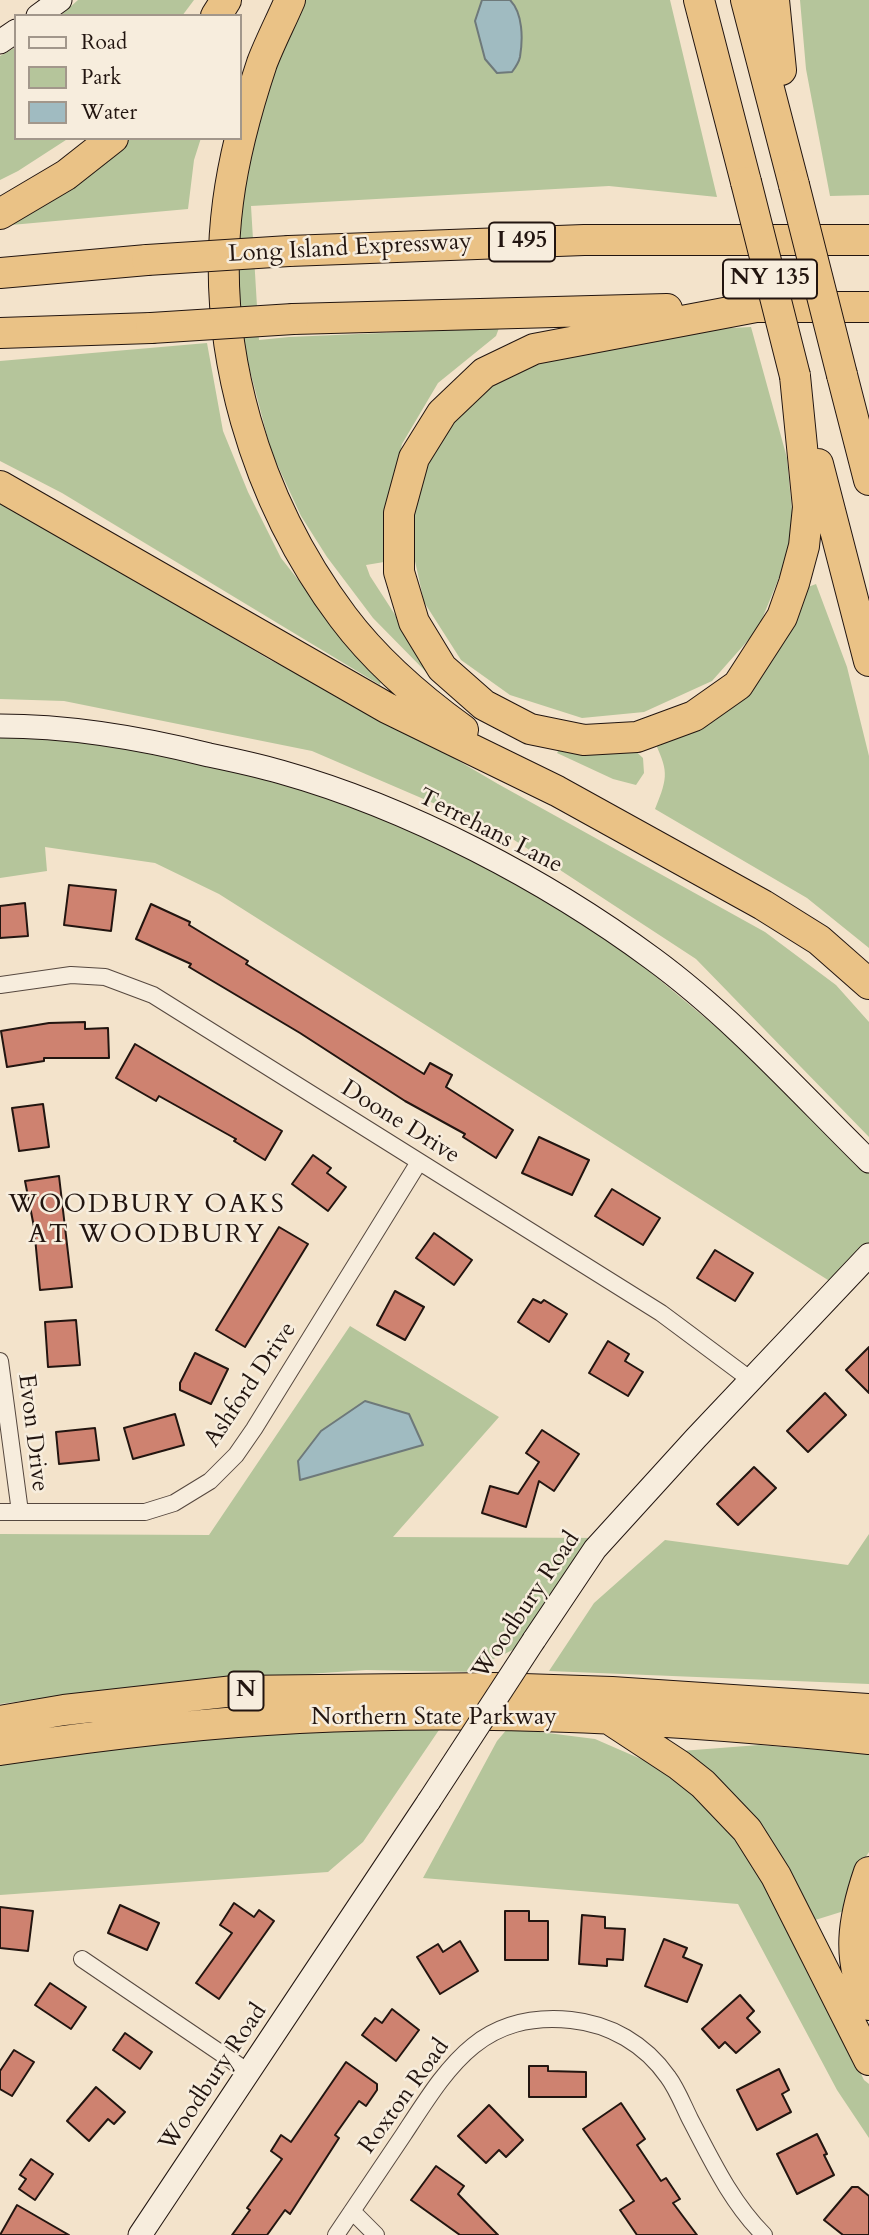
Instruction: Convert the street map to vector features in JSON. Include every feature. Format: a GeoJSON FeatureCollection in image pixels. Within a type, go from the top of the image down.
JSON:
{"type":"FeatureCollection","features":[{"type":"Feature","properties":{"kind":"highway"},"geometry":{"type":"LineString","coordinates":[[242,131],[263,62],[290,0]]}},
{"type":"Feature","properties":{"kind":"highway","name":"NY 135"},"geometry":{"type":"LineString","coordinates":[[699,0],[869,661]]}},
{"type":"Feature","properties":{"kind":"highway","name":"NY 135"},"geometry":{"type":"LineString","coordinates":[[746,0],[869,480]]}},
{"type":"Feature","properties":{"kind":"highway"},"geometry":{"type":"LineString","coordinates":[[774,0],[794,185]]}},
{"type":"Feature","properties":{"kind":"highway"},"geometry":{"type":"LineString","coordinates":[[0,214],[66,175],[110,140]]}},
{"type":"Feature","properties":{"kind":"highway"},"geometry":{"type":"LineString","coordinates":[[240,140],[228,203],[223,284],[230,352],[245,421],[282,515],[304,559],[344,618],[383,662],[429,706],[485,747],[557,792]]}},
{"type":"Feature","properties":{"kind":"highway"},"geometry":{"type":"LineString","coordinates":[[755,240],[869,232]]}},
{"type":"Feature","properties":{"kind":"highway","name":"Long Island Expressway"},"geometry":{"type":"LineString","coordinates":[[0,273],[289,251],[584,240],[869,240]]}},
{"type":"Feature","properties":{"kind":"highway"},"geometry":{"type":"LineString","coordinates":[[755,307],[534,349],[484,373],[442,413],[414,458],[398,513],[398,572],[414,622],[442,668],[484,705],[530,729],[584,740],[637,737],[694,716],[738,685],[782,617],[804,546],[808,507],[795,376]]}},
{"type":"Feature","properties":{"kind":"highway"},"geometry":{"type":"LineString","coordinates":[[0,333],[151,328],[293,319],[755,307],[869,307]]}},
{"type":"Feature","properties":{"kind":"highway"},"geometry":{"type":"LineString","coordinates":[[842,375],[869,444]]}},
{"type":"Feature","properties":{"kind":"highway"},"geometry":{"type":"LineString","coordinates":[[0,486],[387,708],[557,792],[763,905],[819,940],[869,984]]}},
{"type":"Feature","properties":{"kind":"highway","name":"Northern State Parkway"},"geometry":{"type":"LineString","coordinates":[[0,1721],[64,1710],[234,1691],[508,1688],[869,1709]]}},
{"type":"Feature","properties":{"kind":"highway","name":"Northern State Parkway"},"geometry":{"type":"LineString","coordinates":[[0,1750],[118,1732],[300,1718],[411,1715],[609,1718],[869,1739]]}},
{"type":"Feature","properties":{"kind":"highway"},"geometry":{"type":"LineString","coordinates":[[609,1718],[679,1765],[747,1830],[776,1876],[869,2060]]}},
{"type":"Feature","properties":{"kind":"highway"},"geometry":{"type":"LineString","coordinates":[[869,1872],[857,1906],[853,1948],[856,1970],[869,2005]]}},
{"type":"Feature","properties":{"kind":"main road"},"geometry":{"type":"LineString","coordinates":[[41,14],[60,0]]}},
{"type":"Feature","properties":{"kind":"main road","name":"Terrehans Lane"},"geometry":{"type":"LineString","coordinates":[[0,726],[36,726],[151,741],[282,772],[418,822],[516,871],[654,960],[730,1021],[869,1161]]}},
{"type":"Feature","properties":{"kind":"main road","name":"Woodbury Road"},"geometry":{"type":"LineString","coordinates":[[140,2235],[250,2073],[595,1549],[869,1255]]}},
{"type":"Feature","properties":{"kind":"street","name":"Doone Drive"},"geometry":{"type":"LineString","coordinates":[[0,985],[71,975],[105,977],[135,986],[153,995],[662,1313],[751,1380]]}},
{"type":"Feature","properties":{"kind":"street","name":"Ashford Drive"},"geometry":{"type":"LineString","coordinates":[[0,1512],[145,1511],[174,1503],[210,1481],[236,1455],[254,1429],[419,1162]]}},
{"type":"Feature","properties":{"kind":"street","name":"Evon Drive"},"geometry":{"type":"LineString","coordinates":[[0,1361],[20,1512]]}},
{"type":"Feature","properties":{"kind":"street"},"geometry":{"type":"LineString","coordinates":[[82,1959],[250,2073]]}},
{"type":"Feature","properties":{"kind":"street","name":"Roxton Road"},"geometry":{"type":"LineString","coordinates":[[336,2235],[442,2077],[468,2048],[486,2036],[523,2020],[549,2018],[590,2022],[620,2033],[647,2053],[669,2077],[721,2177],[764,2235]]}},
{"type":"Feature","properties":{"kind":"street"},"geometry":{"type":"LineString","coordinates":[[352,2211],[376,2235]]}},
{"type":"Feature","properties":{"kind":"green space"},"geometry":{"type":"Polygon","coordinates":[[[78,0],[194,0],[184,14],[62,14],[78,0]]]}},
{"type":"Feature","properties":{"kind":"green space"},"geometry":{"type":"Polygon","coordinates":[[[301,0],[670,0],[717,197],[609,186],[251,206],[259,340],[499,328],[496,336],[438,383],[402,444],[387,510],[387,556],[384,562],[366,565],[370,576],[423,658],[430,676],[373,618],[327,557],[301,516],[271,451],[247,359],[237,303],[235,221],[269,67],[301,0]]]}},
{"type":"Feature","properties":{"kind":"green space"},"geometry":{"type":"Polygon","coordinates":[[[800,0],[869,0],[869,195],[830,196],[806,69],[800,0]]]}},
{"type":"Feature","properties":{"kind":"green space"},"geometry":{"type":"Polygon","coordinates":[[[14,48],[14,140],[66,140],[0,180],[0,56],[14,48]]]}},
{"type":"Feature","properties":{"kind":"green space"},"geometry":{"type":"Polygon","coordinates":[[[121,140],[200,140],[194,160],[188,209],[0,226],[121,140]]]}},
{"type":"Feature","properties":{"kind":"green space"},"geometry":{"type":"Polygon","coordinates":[[[751,327],[787,458],[793,522],[787,558],[758,629],[712,681],[644,712],[582,718],[510,695],[461,660],[424,602],[411,543],[420,473],[445,424],[486,383],[540,354],[673,331],[751,327]]]}},
{"type":"Feature","properties":{"kind":"green space"},"geometry":{"type":"Polygon","coordinates":[[[207,343],[223,431],[248,492],[281,558],[381,680],[380,685],[62,493],[0,461],[0,361],[207,343]]]}},
{"type":"Feature","properties":{"kind":"green space"},"geometry":{"type":"Polygon","coordinates":[[[0,503],[42,524],[270,660],[343,693],[498,784],[765,932],[836,985],[869,1022],[869,1137],[696,959],[505,834],[312,751],[64,701],[0,699],[0,503]]]}},
{"type":"Feature","properties":{"kind":"green space"},"geometry":{"type":"Polygon","coordinates":[[[816,584],[847,667],[869,756],[869,948],[807,898],[655,809],[665,773],[653,738],[694,726],[808,587],[816,584]]]}},
{"type":"Feature","properties":{"kind":"green space"},"geometry":{"type":"Polygon","coordinates":[[[0,734],[150,749],[274,779],[348,801],[514,875],[631,956],[829,1121],[869,1161],[869,1255],[839,1287],[219,894],[155,863],[45,847],[47,871],[0,878],[0,734]]]}},
{"type":"Feature","properties":{"kind":"green space"},"geometry":{"type":"Polygon","coordinates":[[[565,740],[631,747],[643,758],[644,773],[636,785],[613,779],[557,753],[565,740]]]}},
{"type":"Feature","properties":{"kind":"green space"},"geometry":{"type":"Polygon","coordinates":[[[350,1326],[499,1417],[393,1537],[605,1538],[534,1640],[485,1663],[478,1672],[366,1670],[138,1686],[0,1704],[0,1534],[209,1535],[350,1326]]]}},
{"type":"Feature","properties":{"kind":"green space"},"geometry":{"type":"Polygon","coordinates":[[[869,1534],[869,1684],[549,1671],[594,1603],[665,1540],[848,1565],[869,1534]]]}},
{"type":"Feature","properties":{"kind":"green space"},"geometry":{"type":"Polygon","coordinates":[[[441,1727],[363,1842],[328,1872],[0,1895],[0,1763],[248,1730],[441,1727]]]}},
{"type":"Feature","properties":{"kind":"green space"},"geometry":{"type":"Polygon","coordinates":[[[508,1728],[595,1739],[657,1766],[721,1818],[771,1893],[864,2080],[869,2084],[869,2138],[837,2090],[738,1904],[423,1878],[497,1741],[508,1728]]]}},
{"type":"Feature","properties":{"kind":"green space"},"geometry":{"type":"Polygon","coordinates":[[[759,1745],[869,1754],[869,1852],[853,1876],[844,1911],[812,1921],[681,1751],[759,1745]]]}},
{"type":"Feature","properties":{"kind":"water"},"geometry":{"type":"Polygon","coordinates":[[[482,0],[510,0],[517,12],[522,34],[521,50],[519,61],[512,72],[497,73],[485,59],[475,21],[482,0]]]}},
{"type":"Feature","properties":{"kind":"water"},"geometry":{"type":"Polygon","coordinates":[[[365,1401],[409,1414],[423,1445],[300,1480],[298,1461],[321,1431],[365,1401]]]}},
{"type":"Feature","properties":{"kind":"building"},"geometry":{"type":"Polygon","coordinates":[[[69,885],[116,890],[111,931],[64,925],[69,885]]]}},
{"type":"Feature","properties":{"kind":"building"},"geometry":{"type":"Polygon","coordinates":[[[25,903],[28,936],[0,938],[0,906],[25,903]]]}},
{"type":"Feature","properties":{"kind":"building"},"geometry":{"type":"Polygon","coordinates":[[[151,904],[190,922],[189,925],[248,961],[246,964],[424,1074],[430,1063],[452,1075],[446,1087],[513,1130],[496,1158],[463,1137],[465,1134],[405,1101],[300,1033],[189,967],[191,964],[136,939],[151,904]]]}},
{"type":"Feature","properties":{"kind":"building"},"geometry":{"type":"Polygon","coordinates":[[[85,1022],[85,1029],[108,1028],[109,1058],[44,1058],[44,1061],[7,1067],[1,1031],[49,1023],[85,1022]]]}},
{"type":"Feature","properties":{"kind":"building"},"geometry":{"type":"Polygon","coordinates":[[[135,1044],[282,1131],[265,1160],[234,1141],[236,1139],[159,1096],[156,1101],[116,1078],[135,1044]]]}},
{"type":"Feature","properties":{"kind":"building"},"geometry":{"type":"Polygon","coordinates":[[[43,1104],[49,1147],[19,1151],[12,1108],[43,1104]]]}},
{"type":"Feature","properties":{"kind":"building"},"geometry":{"type":"Polygon","coordinates":[[[539,1137],[589,1160],[572,1195],[522,1173],[539,1137]]]}},
{"type":"Feature","properties":{"kind":"building"},"geometry":{"type":"Polygon","coordinates":[[[313,1155],[331,1168],[327,1173],[346,1187],[328,1211],[292,1184],[313,1155]]]}},
{"type":"Feature","properties":{"kind":"building"},"geometry":{"type":"Polygon","coordinates":[[[59,1176],[72,1287],[40,1290],[34,1227],[25,1181],[59,1176]]]}},
{"type":"Feature","properties":{"kind":"building"},"geometry":{"type":"Polygon","coordinates":[[[612,1189],[660,1218],[643,1245],[595,1216],[612,1189]]]}},
{"type":"Feature","properties":{"kind":"building"},"geometry":{"type":"Polygon","coordinates":[[[279,1227],[308,1244],[245,1347],[216,1330],[279,1227]]]}},
{"type":"Feature","properties":{"kind":"building"},"geometry":{"type":"Polygon","coordinates":[[[434,1233],[472,1260],[454,1285],[416,1258],[434,1233]]]}},
{"type":"Feature","properties":{"kind":"building"},"geometry":{"type":"Polygon","coordinates":[[[715,1250],[753,1273],[735,1301],[697,1278],[715,1250]]]}},
{"type":"Feature","properties":{"kind":"building"},"geometry":{"type":"Polygon","coordinates":[[[395,1291],[424,1307],[405,1340],[377,1325],[395,1291]]]}},
{"type":"Feature","properties":{"kind":"building"},"geometry":{"type":"Polygon","coordinates":[[[533,1299],[541,1303],[544,1300],[567,1314],[549,1342],[518,1322],[533,1299]]]}},
{"type":"Feature","properties":{"kind":"building"},"geometry":{"type":"Polygon","coordinates":[[[76,1320],[80,1365],[48,1367],[45,1322],[76,1320]]]}},
{"type":"Feature","properties":{"kind":"building"},"geometry":{"type":"Polygon","coordinates":[[[608,1341],[629,1354],[625,1361],[643,1372],[628,1396],[589,1373],[608,1341]]]}},
{"type":"Feature","properties":{"kind":"building"},"geometry":{"type":"Polygon","coordinates":[[[869,1347],[869,1393],[846,1370],[869,1347]]]}},
{"type":"Feature","properties":{"kind":"building"},"geometry":{"type":"Polygon","coordinates":[[[195,1353],[228,1369],[211,1404],[180,1390],[180,1383],[195,1353]]]}},
{"type":"Feature","properties":{"kind":"building"},"geometry":{"type":"Polygon","coordinates":[[[825,1393],[846,1415],[808,1452],[787,1431],[825,1393]]]}},
{"type":"Feature","properties":{"kind":"building"},"geometry":{"type":"Polygon","coordinates":[[[175,1414],[184,1445],[133,1459],[124,1428],[175,1414]]]}},
{"type":"Feature","properties":{"kind":"building"},"geometry":{"type":"Polygon","coordinates":[[[95,1428],[99,1460],[59,1464],[56,1432],[95,1428]]]}},
{"type":"Feature","properties":{"kind":"building"},"geometry":{"type":"Polygon","coordinates":[[[542,1430],[579,1454],[554,1491],[539,1481],[526,1527],[482,1513],[490,1486],[518,1494],[539,1462],[526,1453],[542,1430]]]}},
{"type":"Feature","properties":{"kind":"building"},"geometry":{"type":"Polygon","coordinates":[[[754,1467],[776,1488],[738,1525],[717,1504],[754,1467]]]}},
{"type":"Feature","properties":{"kind":"building"},"geometry":{"type":"Polygon","coordinates":[[[234,1903],[254,1917],[259,1910],[274,1921],[219,1999],[196,1983],[232,1933],[220,1925],[234,1903]]]}},
{"type":"Feature","properties":{"kind":"building"},"geometry":{"type":"Polygon","coordinates":[[[120,1905],[159,1923],[147,1950],[108,1933],[120,1905]]]}},
{"type":"Feature","properties":{"kind":"building"},"geometry":{"type":"Polygon","coordinates":[[[0,1907],[33,1911],[28,1951],[0,1948],[0,1907]]]}},
{"type":"Feature","properties":{"kind":"building"},"geometry":{"type":"Polygon","coordinates":[[[505,1911],[529,1911],[529,1921],[548,1921],[548,1960],[505,1960],[505,1911]]]}},
{"type":"Feature","properties":{"kind":"building"},"geometry":{"type":"Polygon","coordinates":[[[582,1915],[605,1917],[605,1928],[625,1929],[623,1960],[607,1959],[607,1966],[579,1964],[582,1915]]]}},
{"type":"Feature","properties":{"kind":"building"},"geometry":{"type":"Polygon","coordinates":[[[664,1939],[687,1948],[683,1957],[702,1965],[687,2002],[645,1986],[664,1939]]]}},
{"type":"Feature","properties":{"kind":"building"},"geometry":{"type":"Polygon","coordinates":[[[460,1941],[478,1971],[440,1994],[417,1957],[438,1944],[443,1952],[460,1941]]]}},
{"type":"Feature","properties":{"kind":"building"},"geometry":{"type":"Polygon","coordinates":[[[50,1983],[86,2007],[71,2029],[35,2005],[50,1983]]]}},
{"type":"Feature","properties":{"kind":"building"},"geometry":{"type":"Polygon","coordinates":[[[740,1995],[754,2011],[747,2018],[760,2032],[736,2053],[725,2042],[719,2048],[702,2029],[740,1995]]]}},
{"type":"Feature","properties":{"kind":"building"},"geometry":{"type":"Polygon","coordinates":[[[392,2009],[419,2030],[396,2061],[362,2035],[375,2018],[382,2023],[392,2009]]]}},
{"type":"Feature","properties":{"kind":"building"},"geometry":{"type":"Polygon","coordinates":[[[125,2033],[152,2052],[140,2069],[113,2050],[125,2033]]]}},
{"type":"Feature","properties":{"kind":"building"},"geometry":{"type":"Polygon","coordinates":[[[14,2050],[34,2062],[12,2096],[0,2089],[0,2071],[14,2050]]]}},
{"type":"Feature","properties":{"kind":"building"},"geometry":{"type":"Polygon","coordinates":[[[346,2062],[377,2084],[377,2090],[366,2106],[359,2101],[335,2135],[339,2138],[290,2214],[285,2210],[267,2235],[232,2235],[250,2210],[247,2208],[282,2159],[271,2151],[281,2135],[291,2142],[346,2062]]]}},
{"type":"Feature","properties":{"kind":"building"},"geometry":{"type":"Polygon","coordinates":[[[529,2066],[548,2066],[548,2071],[586,2072],[586,2097],[529,2097],[529,2066]]]}},
{"type":"Feature","properties":{"kind":"building"},"geometry":{"type":"Polygon","coordinates":[[[779,2069],[789,2090],[782,2094],[791,2112],[757,2130],[737,2090],[779,2069]]]}},
{"type":"Feature","properties":{"kind":"building"},"geometry":{"type":"Polygon","coordinates":[[[96,2087],[125,2112],[114,2124],[108,2119],[89,2141],[67,2121],[96,2087]]]}},
{"type":"Feature","properties":{"kind":"building"},"geometry":{"type":"Polygon","coordinates":[[[621,2103],[645,2139],[637,2145],[661,2181],[666,2178],[680,2199],[673,2203],[697,2235],[637,2235],[620,2210],[634,2201],[583,2129],[621,2103]]]}},
{"type":"Feature","properties":{"kind":"building"},"geometry":{"type":"Polygon","coordinates":[[[489,2105],[523,2140],[506,2157],[499,2150],[486,2163],[458,2136],[489,2105]]]}},
{"type":"Feature","properties":{"kind":"building"},"geometry":{"type":"Polygon","coordinates":[[[817,2134],[834,2175],[797,2194],[777,2154],[817,2134]]]}},
{"type":"Feature","properties":{"kind":"building"},"geometry":{"type":"Polygon","coordinates":[[[31,2159],[53,2174],[35,2200],[19,2189],[26,2179],[20,2175],[31,2159]]]}},
{"type":"Feature","properties":{"kind":"building"},"geometry":{"type":"Polygon","coordinates":[[[436,2166],[464,2186],[458,2194],[498,2235],[460,2235],[411,2200],[436,2166]]]}},
{"type":"Feature","properties":{"kind":"building"},"geometry":{"type":"Polygon","coordinates":[[[852,2187],[858,2187],[869,2196],[869,2235],[843,2235],[824,2220],[852,2187]]]}},
{"type":"Feature","properties":{"kind":"building"},"geometry":{"type":"Polygon","coordinates":[[[17,2205],[69,2235],[0,2235],[17,2205]]]}},
{"type":"Feature","properties":{"kind":"district","name":"WOODBURY OAKS AT WOODBURY"},"geometry":{"type":"Point","coordinates":[147,1221]}}]}
